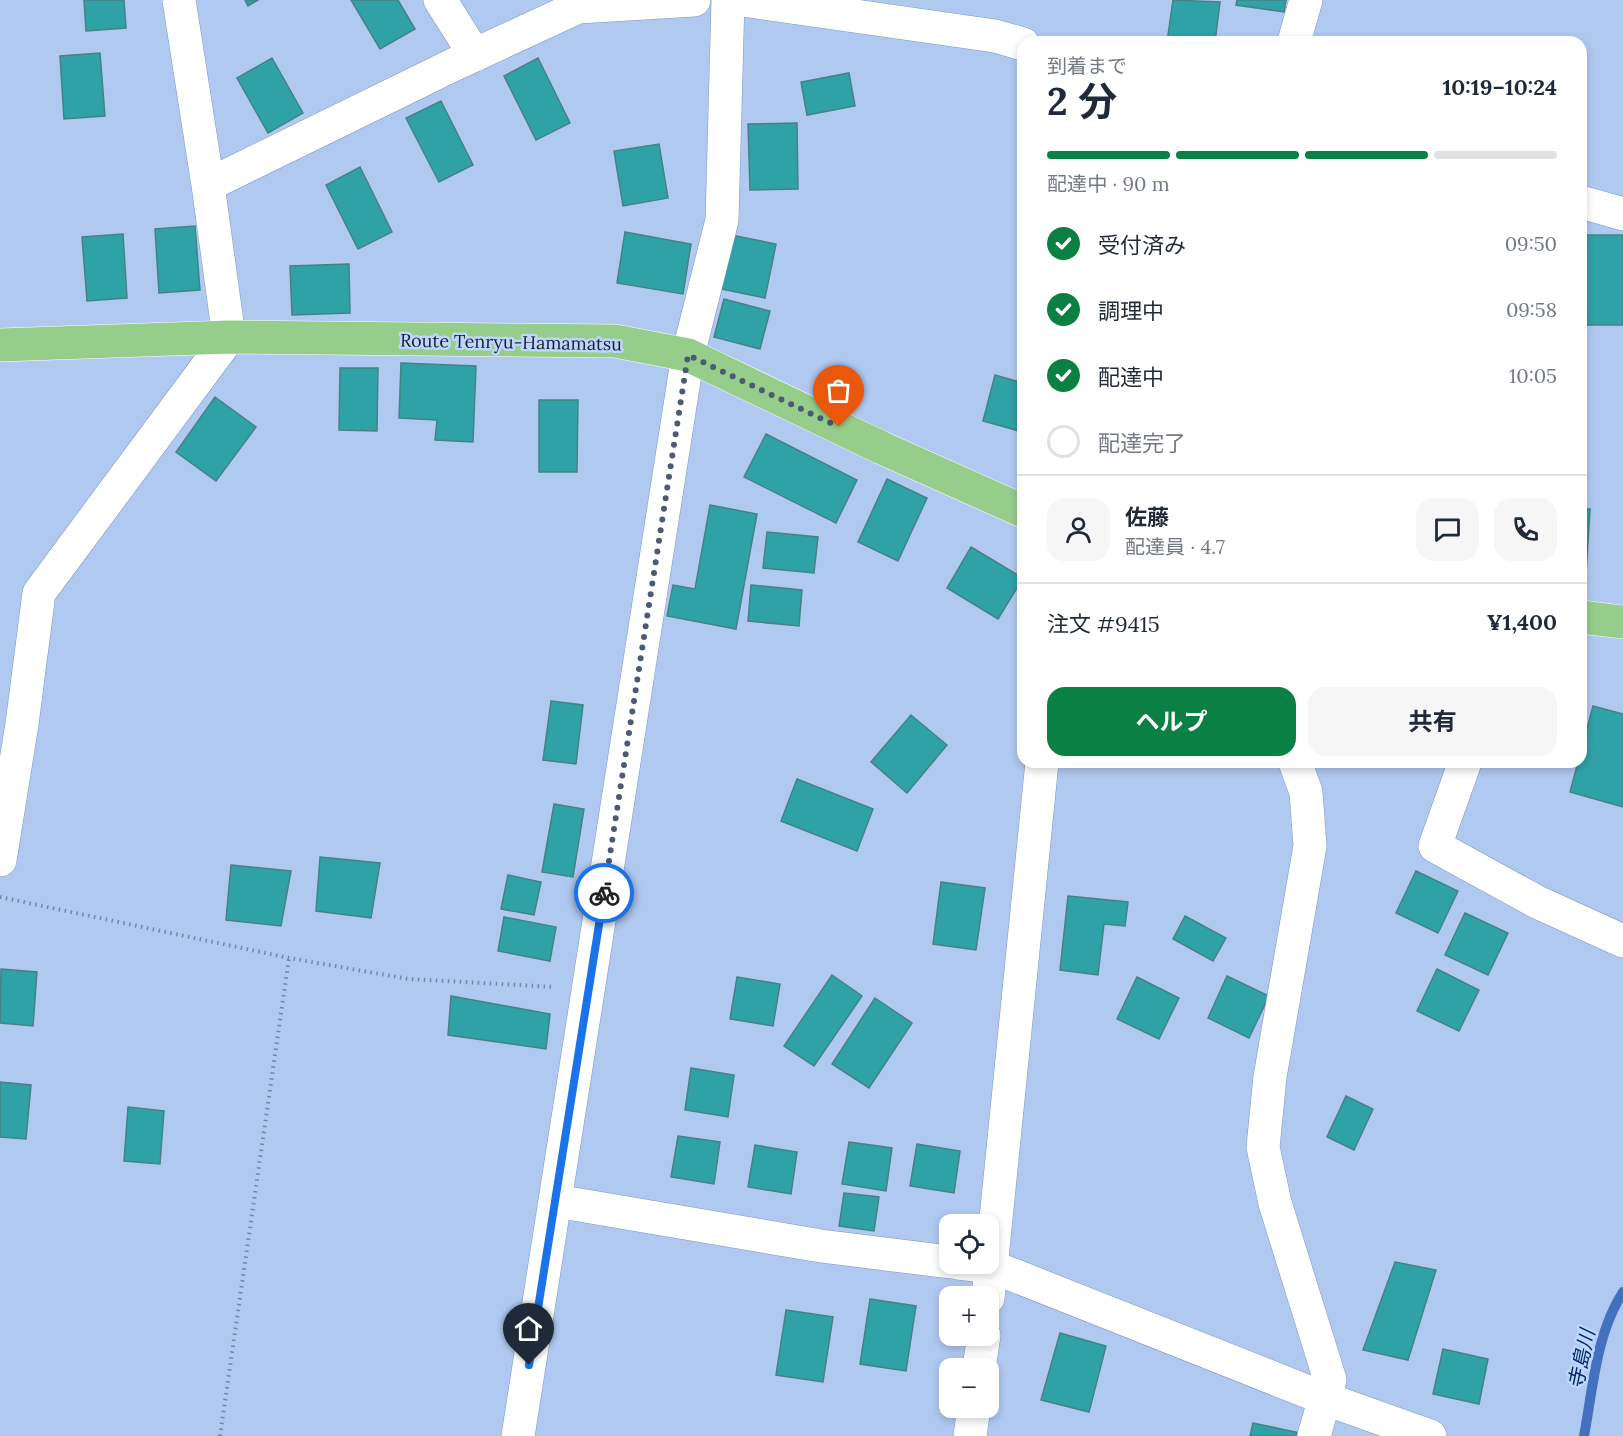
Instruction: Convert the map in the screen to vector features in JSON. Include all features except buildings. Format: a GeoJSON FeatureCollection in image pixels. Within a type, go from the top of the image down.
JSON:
{"type":"FeatureCollection","features":[{"type":"Feature","properties":{"kind":"main road","name":"Route Tenryu-Hamamatsu"},"geometry":{"type":"LineString","coordinates":[[0,345],[229,338],[615,341],[688,355],[882,448],[1017,508]]}},
{"type":"Feature","properties":{"kind":"main road"},"geometry":{"type":"LineString","coordinates":[[1587,618],[1623,622]]}},
{"type":"Feature","properties":{"kind":"street"},"geometry":{"type":"LineString","coordinates":[[0,860],[22,724],[39,593],[229,338],[179,0]]}},
{"type":"Feature","properties":{"kind":"street"},"geometry":{"type":"LineString","coordinates":[[440,0],[475,55]]}},
{"type":"Feature","properties":{"kind":"street"},"geometry":{"type":"LineString","coordinates":[[208,185],[578,7],[694,0]]}},
{"type":"Feature","properties":{"kind":"street"},"geometry":{"type":"LineString","coordinates":[[518,1436],[688,355],[722,220],[728,0]]}},
{"type":"Feature","properties":{"kind":"street"},"geometry":{"type":"LineString","coordinates":[[743,0],[995,36],[1017,42]]}},
{"type":"Feature","properties":{"kind":"street"},"geometry":{"type":"LineString","coordinates":[[1296,36],[1306,0]]}},
{"type":"Feature","properties":{"kind":"street"},"geometry":{"type":"LineString","coordinates":[[1587,204],[1623,214]]}},
{"type":"Feature","properties":{"kind":"street"},"geometry":{"type":"LineString","coordinates":[[991,1282],[1041,768]]}},
{"type":"Feature","properties":{"kind":"street"},"geometry":{"type":"LineString","coordinates":[[1297,768],[1306,792],[1310,846],[1272,1065],[1263,1147],[1275,1203],[1330,1380],[1314,1436]]}},
{"type":"Feature","properties":{"kind":"street"},"geometry":{"type":"LineString","coordinates":[[1463,768],[1435,846],[1537,903],[1623,941]]}},
{"type":"Feature","properties":{"kind":"street"},"geometry":{"type":"LineString","coordinates":[[556,1201],[821,1246],[939,1261]]}},
{"type":"Feature","properties":{"kind":"street"},"geometry":{"type":"LineString","coordinates":[[977,1274],[991,1282],[1430,1436]]}},
{"type":"Feature","properties":{"kind":"street"},"geometry":{"type":"LineString","coordinates":[[970,1436],[972,1418]]}},
{"type":"Feature","properties":{"kind":"path"},"geometry":{"type":"LineString","coordinates":[[0,897],[289,958],[409,979],[589,989]]}},
{"type":"Feature","properties":{"kind":"path"},"geometry":{"type":"LineString","coordinates":[[220,1436],[289,958]]}},
{"type":"Feature","properties":{"kind":"waterway","name":"寺島川"},"geometry":{"type":"LineString","coordinates":[[1584,1436],[1601,1343],[1614,1308],[1623,1292]]}},
{"type":"Feature","properties":{"kind":"way so far"},"geometry":{"type":"LineString","coordinates":[[604,893],[688,355],[839,427]]}},
{"type":"Feature","properties":{"kind":"route"},"geometry":{"type":"LineString","coordinates":[[529,1365],[604,893]]}}]}
